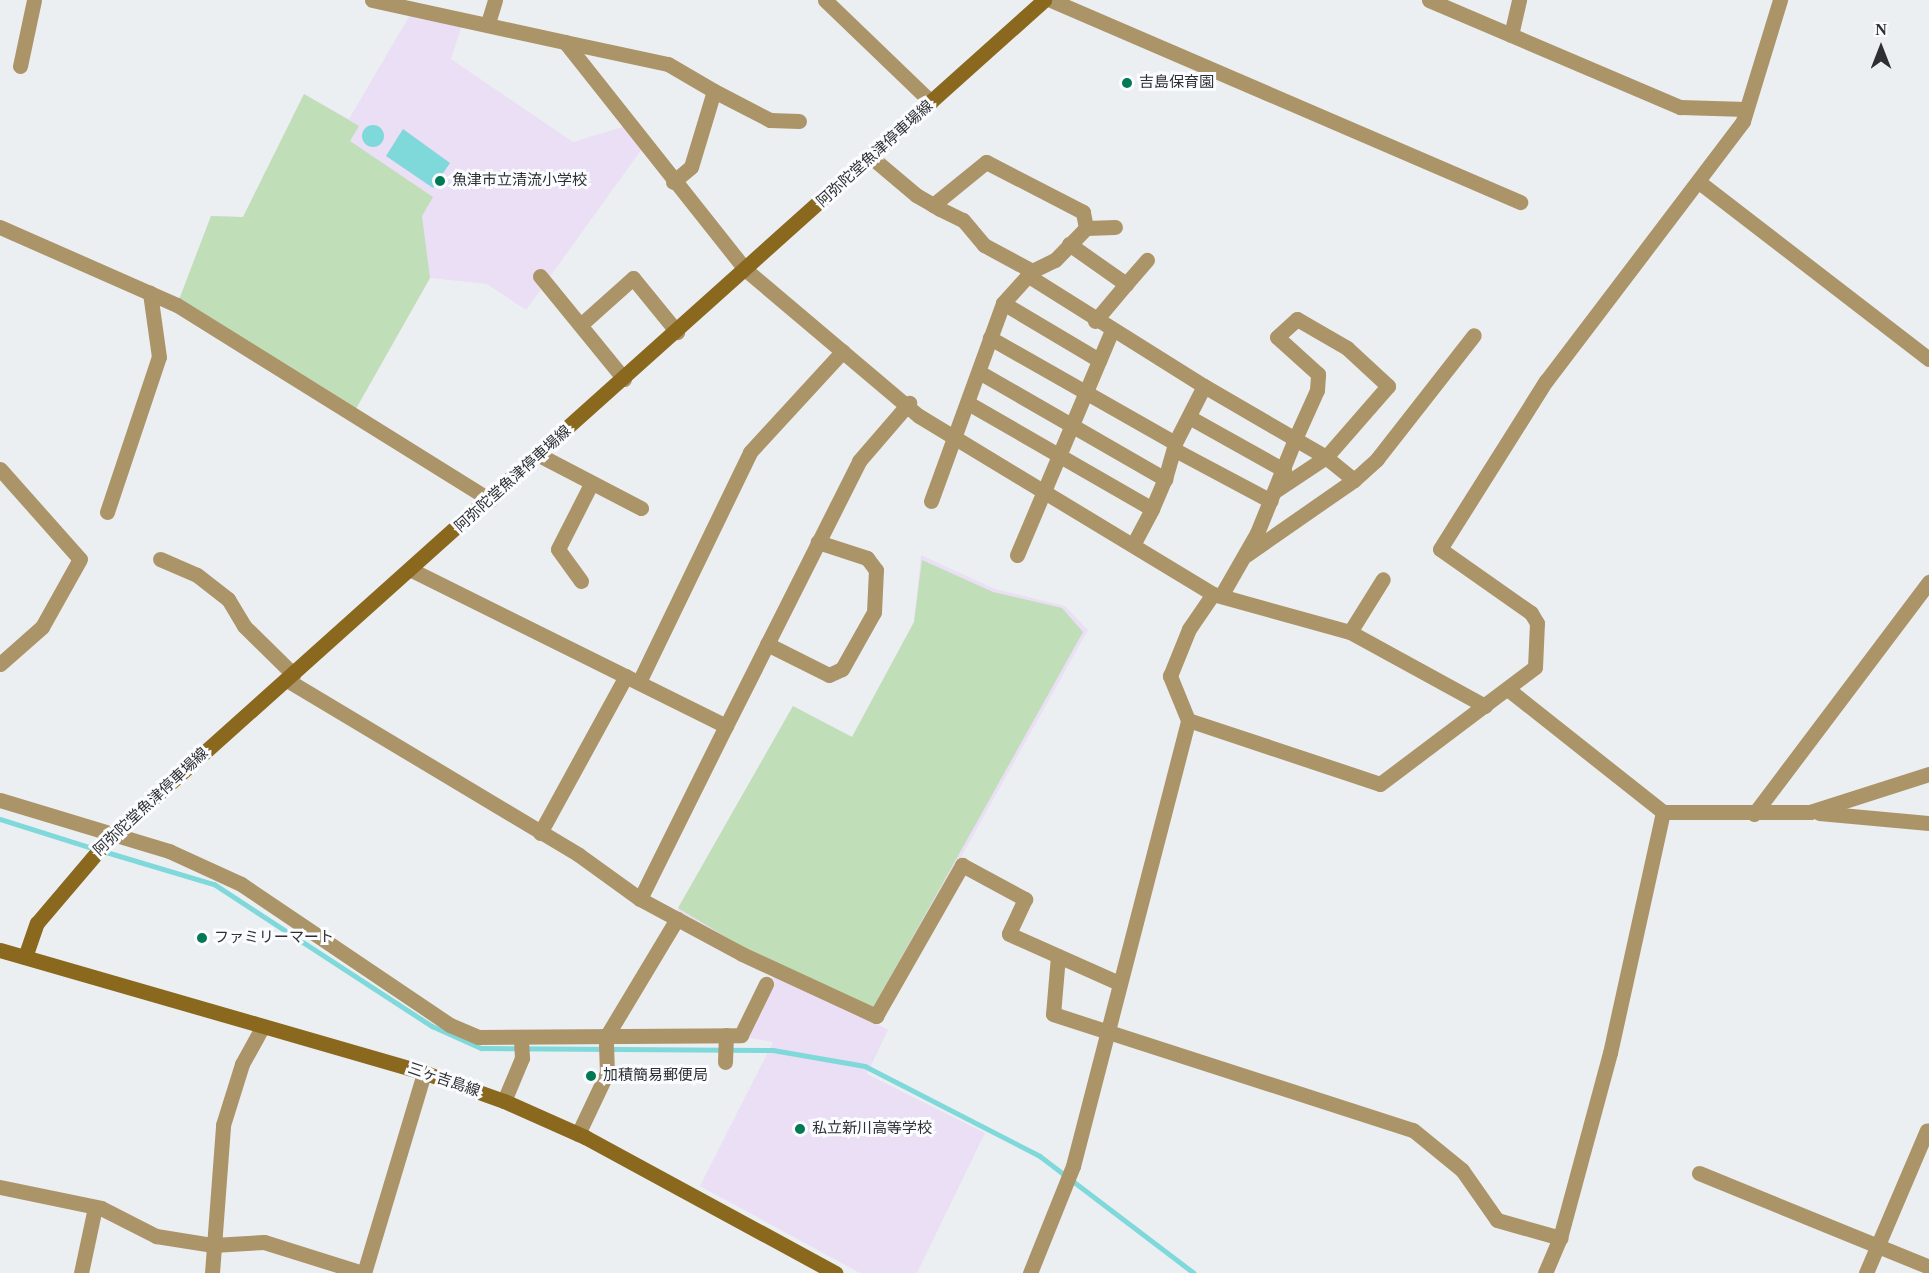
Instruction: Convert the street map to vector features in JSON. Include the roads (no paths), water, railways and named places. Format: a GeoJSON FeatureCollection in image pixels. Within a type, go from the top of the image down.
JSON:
{"type":"FeatureCollection","features":[{"type":"Feature","properties":{"kind":"main road","name":"阿弥陀堂魚津停車場線"},"geometry":{"type":"LineString","coordinates":[[25,957],[37,923],[111,836],[624,380],[1044,0]]}},
{"type":"Feature","properties":{"kind":"main road"},"geometry":{"type":"LineString","coordinates":[[0,950],[25,957]]}},
{"type":"Feature","properties":{"kind":"main road","name":"三ヶ吉島線"},"geometry":{"type":"LineString","coordinates":[[25,957],[424,1073],[504,1101],[578,1134],[835,1273]]}},
{"type":"Feature","properties":{"kind":"street"},"geometry":{"type":"LineString","coordinates":[[20,66],[34,0]]}},
{"type":"Feature","properties":{"kind":"street"},"geometry":{"type":"LineString","coordinates":[[372,0],[488,23],[668,64],[770,120],[799,121]]}},
{"type":"Feature","properties":{"kind":"street"},"geometry":{"type":"LineString","coordinates":[[488,23],[495,0]]}},
{"type":"Feature","properties":{"kind":"street"},"geometry":{"type":"LineString","coordinates":[[825,0],[932,102]]}},
{"type":"Feature","properties":{"kind":"street"},"geometry":{"type":"LineString","coordinates":[[1051,0],[1520,202]]}},
{"type":"Feature","properties":{"kind":"street"},"geometry":{"type":"LineString","coordinates":[[1429,0],[1680,107],[1746,109]]}},
{"type":"Feature","properties":{"kind":"street"},"geometry":{"type":"LineString","coordinates":[[1511,35],[1519,0]]}},
{"type":"Feature","properties":{"kind":"street"},"geometry":{"type":"LineString","coordinates":[[1188,720],[1380,784],[1509,690],[1536,667],[1537,623],[1440,549],[1546,381],[1743,122],[1780,0]]}},
{"type":"Feature","properties":{"kind":"street"},"geometry":{"type":"LineString","coordinates":[[565,42],[673,182],[746,270],[843,351],[956,438],[1046,488],[1218,594],[1350,632],[1485,706]]}},
{"type":"Feature","properties":{"kind":"street"},"geometry":{"type":"LineString","coordinates":[[673,182],[691,167],[714,91]]}},
{"type":"Feature","properties":{"kind":"street"},"geometry":{"type":"LineString","coordinates":[[871,157],[933,205],[963,220],[984,245],[1029,273],[1111,332],[1158,353],[1204,386],[1326,457],[1354,480]]}},
{"type":"Feature","properties":{"kind":"street"},"geometry":{"type":"LineString","coordinates":[[933,205],[986,162],[1083,212],[1086,228]]}},
{"type":"Feature","properties":{"kind":"street"},"geometry":{"type":"LineString","coordinates":[[1699,182],[1929,359]]}},
{"type":"Feature","properties":{"kind":"street"},"geometry":{"type":"LineString","coordinates":[[0,227],[150,293],[215,326],[490,500]]}},
{"type":"Feature","properties":{"kind":"street"},"geometry":{"type":"LineString","coordinates":[[931,501],[956,438],[1003,303],[1029,273],[1069,244],[1086,228],[1115,227]]}},
{"type":"Feature","properties":{"kind":"street"},"geometry":{"type":"LineString","coordinates":[[1069,244],[1126,284]]}},
{"type":"Feature","properties":{"kind":"street"},"geometry":{"type":"LineString","coordinates":[[1095,321],[1147,260]]}},
{"type":"Feature","properties":{"kind":"street"},"geometry":{"type":"LineString","coordinates":[[540,276],[624,380]]}},
{"type":"Feature","properties":{"kind":"street"},"geometry":{"type":"LineString","coordinates":[[586,320],[633,278],[677,332]]}},
{"type":"Feature","properties":{"kind":"street"},"geometry":{"type":"LineString","coordinates":[[107,512],[159,357],[150,293]]}},
{"type":"Feature","properties":{"kind":"street"},"geometry":{"type":"LineString","coordinates":[[1003,303],[1099,360]]}},
{"type":"Feature","properties":{"kind":"street"},"geometry":{"type":"LineString","coordinates":[[1030,1273],[1073,1166],[1188,720],[1170,676],[1189,628],[1218,594],[1246,555],[1317,390],[1318,374],[1277,337],[1297,318],[1347,348],[1388,386],[1326,457],[1273,496]]}},
{"type":"Feature","properties":{"kind":"street"},"geometry":{"type":"LineString","coordinates":[[1017,555],[1111,332]]}},
{"type":"Feature","properties":{"kind":"street"},"geometry":{"type":"LineString","coordinates":[[1246,555],[1354,480],[1377,459],[1474,335]]}},
{"type":"Feature","properties":{"kind":"street"},"geometry":{"type":"LineString","coordinates":[[990,339],[1086,392],[1176,447],[1273,496]]}},
{"type":"Feature","properties":{"kind":"street"},"geometry":{"type":"LineString","coordinates":[[540,833],[632,679],[750,452],[843,351]]}},
{"type":"Feature","properties":{"kind":"street"},"geometry":{"type":"LineString","coordinates":[[979,372],[1165,479]]}},
{"type":"Feature","properties":{"kind":"street"},"geometry":{"type":"LineString","coordinates":[[1134,543],[1152,509],[1176,447],[1204,386]]}},
{"type":"Feature","properties":{"kind":"street"},"geometry":{"type":"LineString","coordinates":[[640,899],[859,461],[909,403]]}},
{"type":"Feature","properties":{"kind":"street"},"geometry":{"type":"LineString","coordinates":[[968,403],[1152,509]]}},
{"type":"Feature","properties":{"kind":"street"},"geometry":{"type":"LineString","coordinates":[[1189,417],[1284,470]]}},
{"type":"Feature","properties":{"kind":"street"},"geometry":{"type":"LineString","coordinates":[[539,455],[641,508]]}},
{"type":"Feature","properties":{"kind":"street"},"geometry":{"type":"LineString","coordinates":[[0,469],[80,559],[42,627],[0,664]]}},
{"type":"Feature","properties":{"kind":"street"},"geometry":{"type":"LineString","coordinates":[[581,581],[558,549],[591,484]]}},
{"type":"Feature","properties":{"kind":"street"},"geometry":{"type":"LineString","coordinates":[[767,644],[829,675],[842,669],[874,612],[876,570],[867,558],[818,542]]}},
{"type":"Feature","properties":{"kind":"street"},"geometry":{"type":"LineString","coordinates":[[160,559],[197,575],[228,599],[244,626],[290,677],[540,833],[640,899],[876,1016],[962,865],[1025,899],[1009,933],[1119,983]]}},
{"type":"Feature","properties":{"kind":"street"},"geometry":{"type":"LineString","coordinates":[[411,570],[726,726]]}},
{"type":"Feature","properties":{"kind":"street"},"geometry":{"type":"LineString","coordinates":[[1350,632],[1383,579]]}},
{"type":"Feature","properties":{"kind":"street"},"geometry":{"type":"LineString","coordinates":[[1754,814],[1929,582]]}},
{"type":"Feature","properties":{"kind":"street"},"geometry":{"type":"LineString","coordinates":[[1509,690],[1663,812],[1754,814],[1810,812],[1929,824]]}},
{"type":"Feature","properties":{"kind":"street"},"geometry":{"type":"LineString","coordinates":[[1810,812],[1929,774]]}},
{"type":"Feature","properties":{"kind":"street"},"geometry":{"type":"LineString","coordinates":[[0,800],[111,836],[169,851],[241,884],[450,1025],[478,1037],[521,1039],[741,1035],[766,984]]}},
{"type":"Feature","properties":{"kind":"street"},"geometry":{"type":"LineString","coordinates":[[1545,1273],[1560,1238],[1610,1053],[1663,812]]}},
{"type":"Feature","properties":{"kind":"street"},"geometry":{"type":"LineString","coordinates":[[578,1134],[607,1073],[606,1037],[677,919]]}},
{"type":"Feature","properties":{"kind":"street"},"geometry":{"type":"LineString","coordinates":[[1058,956],[1053,1014],[1109,1028],[1413,1130],[1462,1170],[1497,1220],[1560,1238]]}},
{"type":"Feature","properties":{"kind":"street"},"geometry":{"type":"LineString","coordinates":[[212,1273],[223,1125],[242,1064],[262,1026]]}},
{"type":"Feature","properties":{"kind":"street"},"geometry":{"type":"LineString","coordinates":[[725,1062],[726,1035]]}},
{"type":"Feature","properties":{"kind":"street"},"geometry":{"type":"LineString","coordinates":[[504,1101],[522,1058],[521,1039]]}},
{"type":"Feature","properties":{"kind":"street"},"geometry":{"type":"LineString","coordinates":[[0,1187],[95,1207],[156,1236],[213,1245],[264,1242],[363,1273],[424,1073]]}},
{"type":"Feature","properties":{"kind":"street"},"geometry":{"type":"LineString","coordinates":[[1866,1273],[1927,1130]]}},
{"type":"Feature","properties":{"kind":"street"},"geometry":{"type":"LineString","coordinates":[[1699,1173],[1878,1244],[1929,1267]]}},
{"type":"Feature","properties":{"kind":"street"},"geometry":{"type":"LineString","coordinates":[[81,1273],[95,1207]]}},
{"type":"Feature","properties":{"kind":"water"},"geometry":{"type":"Polygon","coordinates":[[[369,125],[377,125],[384,132],[384,140],[377,147],[369,147],[362,140],[362,132],[369,125]]]}},
{"type":"Feature","properties":{"kind":"water"},"geometry":{"type":"Polygon","coordinates":[[[403,129],[450,163],[433,188],[386,156],[403,129]]]}},
{"type":"Feature","properties":{"kind":"waterway"},"geometry":{"type":"LineString","coordinates":[[0,819],[95,849]]}},
{"type":"Feature","properties":{"kind":"waterway"},"geometry":{"type":"LineString","coordinates":[[103,851],[214,884],[432,1026],[481,1048],[773,1050],[865,1066],[1040,1156],[1194,1273]]}},
{"type":"Feature","properties":{"kind":"place","name":"吉島保育園"},"geometry":{"type":"Point","coordinates":[1127,83]}},
{"type":"Feature","properties":{"kind":"place","name":"魚津市立清流小学校"},"geometry":{"type":"Point","coordinates":[440,181]}},
{"type":"Feature","properties":{"kind":"place","name":"ファミリーマート"},"geometry":{"type":"Point","coordinates":[202,938]}},
{"type":"Feature","properties":{"kind":"place","name":"加積簡易郵便局"},"geometry":{"type":"Point","coordinates":[591,1076]}},
{"type":"Feature","properties":{"kind":"place","name":"私立新川高等学校"},"geometry":{"type":"Point","coordinates":[800,1129]}}]}
